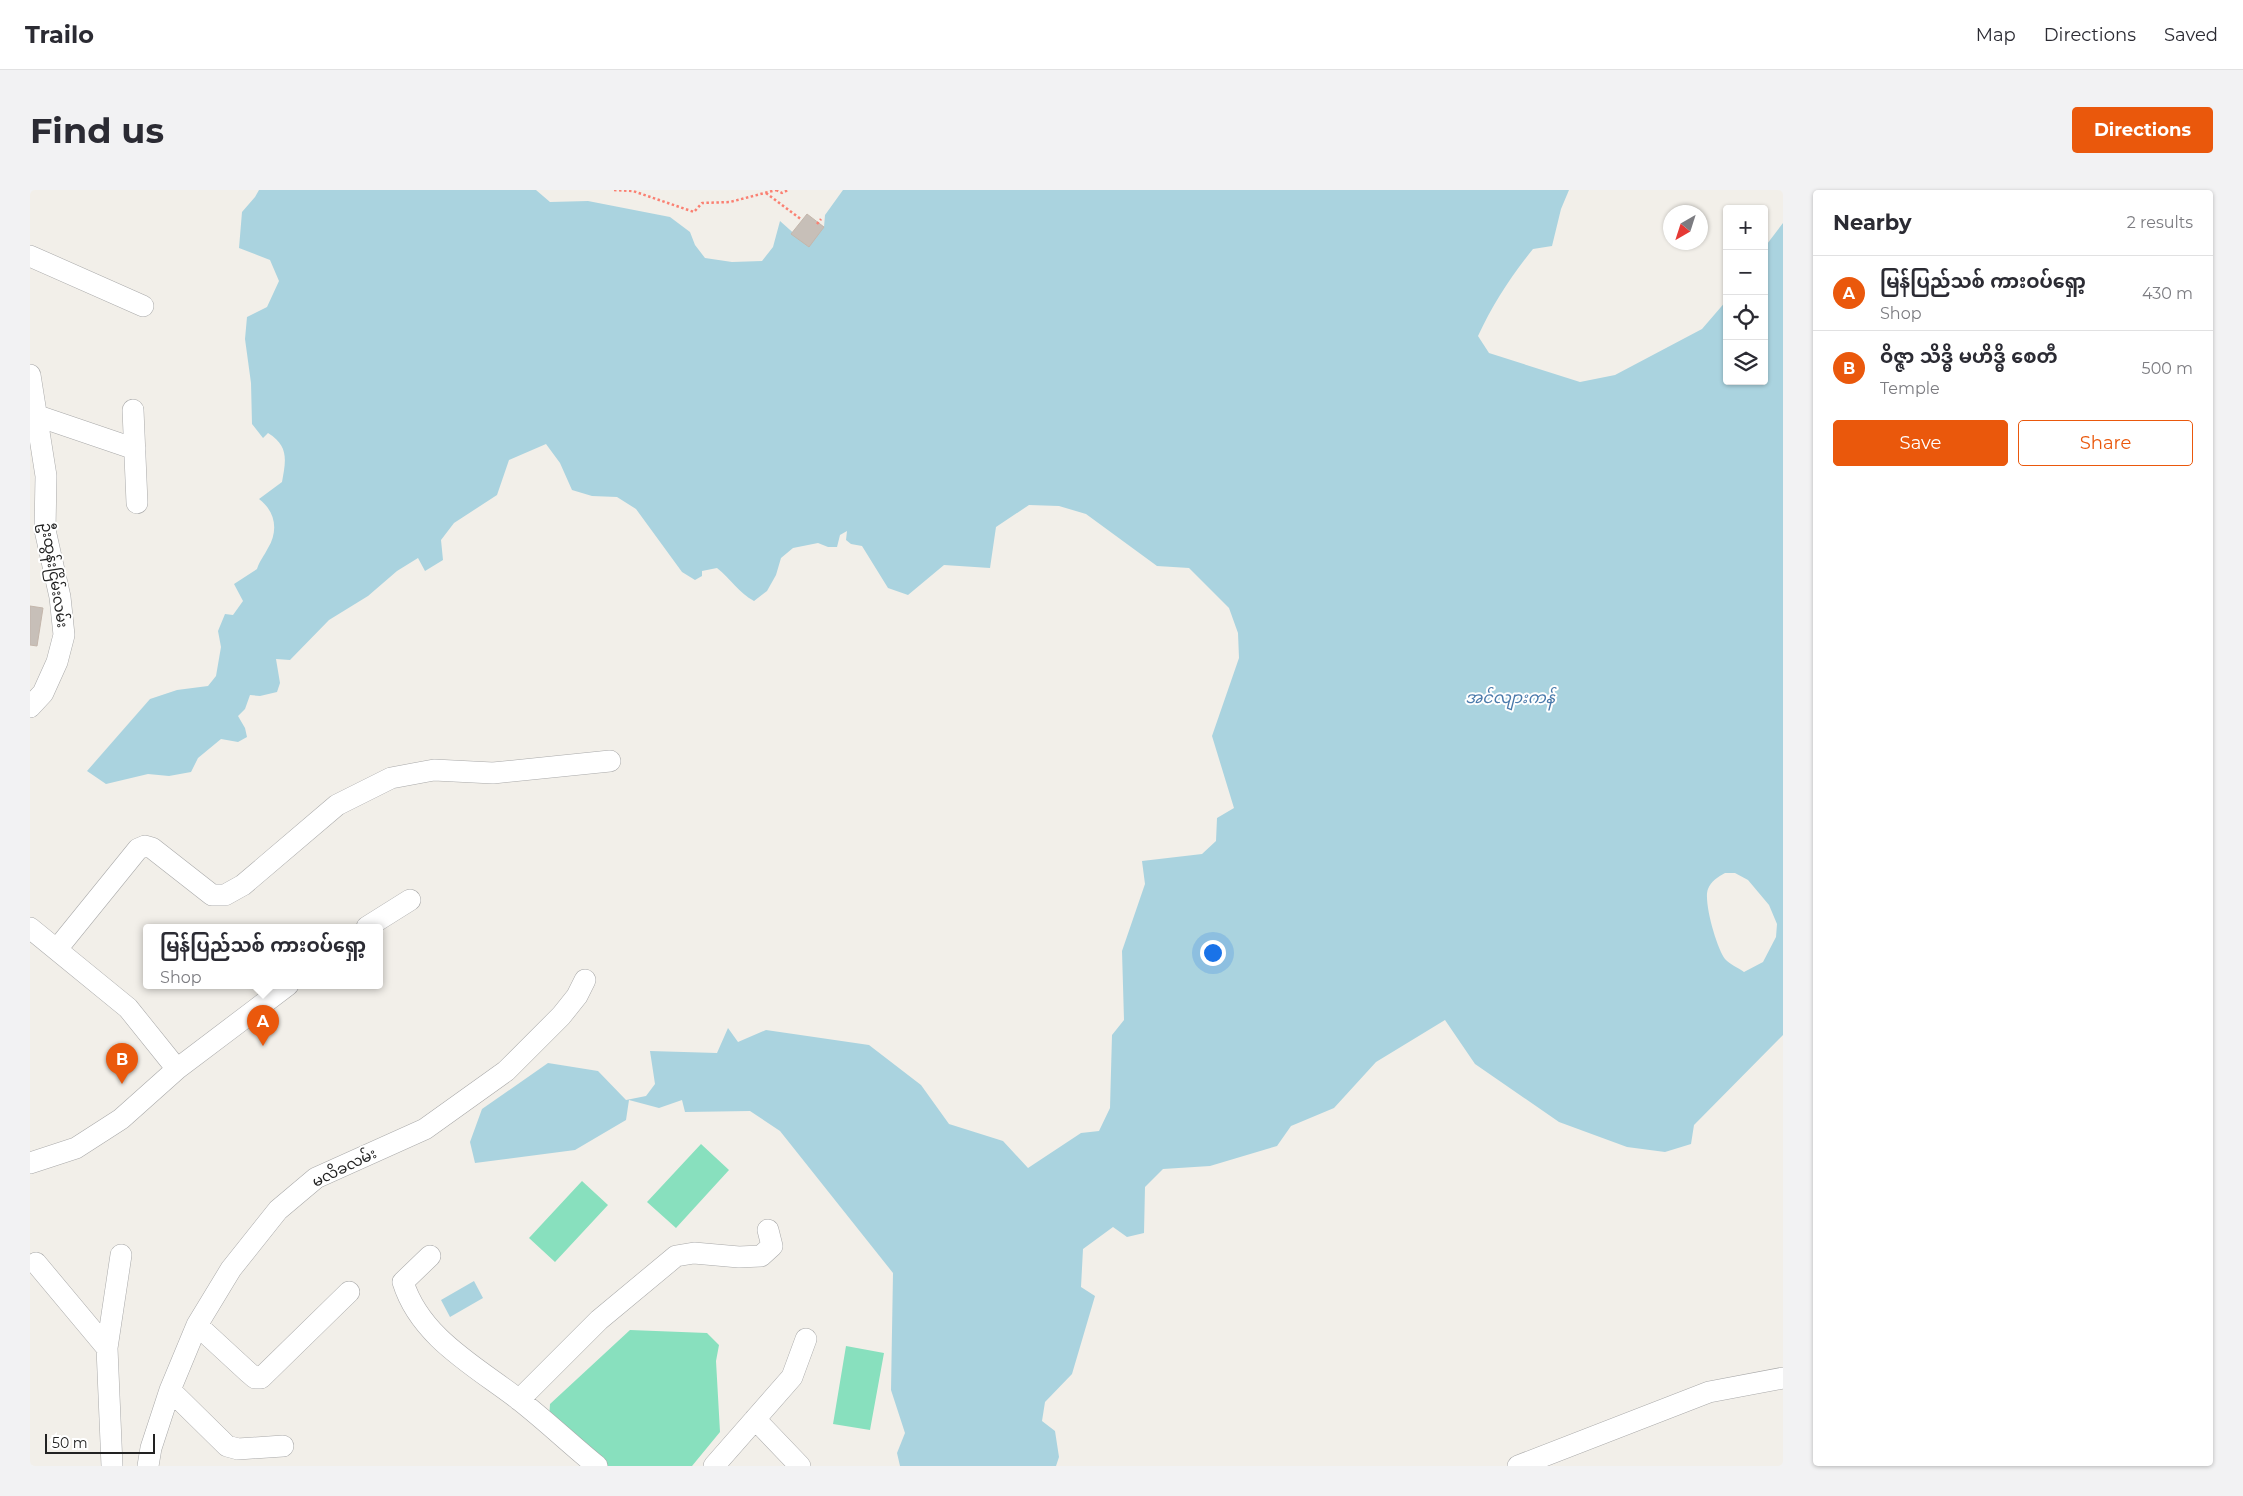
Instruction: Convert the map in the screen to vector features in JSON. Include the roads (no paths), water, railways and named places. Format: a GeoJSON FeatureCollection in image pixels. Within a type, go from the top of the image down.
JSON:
{"type":"FeatureCollection","features":[{"type":"Feature","properties":{"kind":"street"},"geometry":{"type":"LineString","coordinates":[[30,256],[143,306]]}},
{"type":"Feature","properties":{"kind":"street","name":"ဦးထွန်းငြိမ်းလမ်း"},"geometry":{"type":"LineString","coordinates":[[30,375],[46,476],[45,530],[60,597],[64,635],[58,662],[43,693],[30,708]]}},
{"type":"Feature","properties":{"kind":"street"},"geometry":{"type":"LineString","coordinates":[[133,410],[137,503]]}},
{"type":"Feature","properties":{"kind":"street"},"geometry":{"type":"LineString","coordinates":[[35,415],[135,449]]}},
{"type":"Feature","properties":{"kind":"street"},"geometry":{"type":"LineString","coordinates":[[58,948],[138,849],[145,846],[152,848],[212,895],[226,895],[243,886],[337,805],[391,778],[434,770],[493,773],[610,761]]}},
{"type":"Feature","properties":{"kind":"street"},"geometry":{"type":"LineString","coordinates":[[372,924],[410,900]]}},
{"type":"Feature","properties":{"kind":"street"},"geometry":{"type":"LineString","coordinates":[[30,928],[58,948],[128,1008],[177,1069]]}},
{"type":"Feature","properties":{"kind":"street","name":"မလိခလမ်း"},"geometry":{"type":"LineString","coordinates":[[148,1466],[150,1448],[170,1390],[197,1325],[231,1269],[278,1210],[316,1178],[425,1129],[506,1072],[561,1016],[577,996],[585,980]]}},
{"type":"Feature","properties":{"kind":"street"},"geometry":{"type":"LineString","coordinates":[[30,1163],[76,1148],[121,1119],[177,1069],[283,989]]}},
{"type":"Feature","properties":{"kind":"street"},"geometry":{"type":"LineString","coordinates":[[518,1400],[599,1320],[676,1256],[694,1253],[739,1257],[761,1256],[772,1246],[768,1230]]}},
{"type":"Feature","properties":{"kind":"street"},"geometry":{"type":"LineString","coordinates":[[112,1466],[107,1348],[121,1255]]}},
{"type":"Feature","properties":{"kind":"street"},"geometry":{"type":"LineString","coordinates":[[430,1256],[403,1282],[408,1299],[428,1328],[596,1466]]}},
{"type":"Feature","properties":{"kind":"street"},"geometry":{"type":"LineString","coordinates":[[36,1263],[107,1348]]}},
{"type":"Feature","properties":{"kind":"street"},"geometry":{"type":"LineString","coordinates":[[197,1325],[248,1372],[256,1378],[261,1378],[349,1292]]}},
{"type":"Feature","properties":{"kind":"street"},"geometry":{"type":"LineString","coordinates":[[714,1466],[792,1378],[806,1339]]}},
{"type":"Feature","properties":{"kind":"street"},"geometry":{"type":"LineString","coordinates":[[1518,1466],[1709,1392],[1783,1378]]}},
{"type":"Feature","properties":{"kind":"street"},"geometry":{"type":"LineString","coordinates":[[170,1390],[227,1446],[238,1449],[283,1446]]}},
{"type":"Feature","properties":{"kind":"street"},"geometry":{"type":"LineString","coordinates":[[755,1419],[800,1466]]}},
{"type":"Feature","properties":{"kind":"water","name":"အင်လျားကန်"},"geometry":{"type":"Polygon","coordinates":[[[259,190],[536,190],[550,202],[588,201],[670,217],[690,232],[695,245],[705,258],[732,262],[762,261],[773,247],[780,221],[808,246],[824,227],[825,215],[843,190],[1569,190],[1561,209],[1552,246],[1533,249],[1503,291],[1478,336],[1489,353],[1580,382],[1615,375],[1702,329],[1723,305],[1723,385],[1768,385],[1768,243],[1783,223],[1783,1035],[1694,1125],[1691,1144],[1665,1152],[1627,1147],[1559,1122],[1475,1064],[1445,1020],[1376,1062],[1334,1108],[1291,1126],[1277,1146],[1210,1166],[1163,1169],[1145,1187],[1144,1233],[1127,1237],[1113,1227],[1083,1249],[1081,1287],[1095,1296],[1072,1374],[1045,1402],[1042,1421],[1055,1431],[1059,1457],[1056,1466],[900,1466],[897,1453],[905,1433],[891,1390],[893,1273],[780,1131],[750,1111],[685,1112],[682,1100],[659,1108],[629,1100],[626,1120],[575,1150],[475,1163],[470,1142],[482,1109],[548,1063],[598,1071],[626,1100],[646,1096],[655,1084],[650,1051],[717,1053],[728,1028],[738,1042],[766,1030],[869,1045],[921,1085],[949,1124],[1003,1141],[1028,1168],[1081,1133],[1099,1131],[1110,1108],[1112,1035],[1124,1020],[1122,951],[1145,884],[1142,861],[1202,854],[1216,841],[1217,818],[1234,808],[1212,736],[1239,658],[1238,633],[1229,608],[1189,568],[1157,566],[1086,514],[1059,506],[1029,505],[996,527],[990,568],[944,565],[908,595],[888,588],[862,546],[851,544],[846,540],[847,531],[840,535],[837,547],[828,547],[818,543],[793,548],[781,558],[776,575],[767,591],[754,601],[717,568],[702,571],[702,576],[695,580],[682,572],[636,509],[617,497],[592,496],[572,490],[560,463],[546,444],[509,460],[497,495],[454,523],[441,540],[443,560],[425,571],[418,558],[397,571],[368,596],[329,620],[290,660],[276,659],[280,683],[277,692],[260,696],[250,695],[245,709],[238,716],[245,728],[247,737],[238,742],[221,739],[198,758],[191,772],[169,776],[148,774],[106,784],[87,771],[150,699],[177,690],[208,686],[216,676],[221,647],[218,631],[225,614],[233,615],[243,601],[234,584],[257,569],[273,534],[274,521],[272,515],[259,499],[282,482],[285,460],[280,443],[268,433],[263,438],[252,424],[251,383],[245,339],[247,317],[267,307],[279,281],[270,260],[239,248],[242,212],[259,190]],[[1725,873],[1713,881],[1709,886],[1707,895],[1707,904],[1718,946],[1727,961],[1744,972],[1763,962],[1776,937],[1777,924],[1769,905],[1748,880],[1735,873],[1725,873]]]}},
{"type":"Feature","properties":{"kind":"water"},"geometry":{"type":"Polygon","coordinates":[[[474,1281],[483,1298],[450,1317],[441,1300],[474,1281]]]}},
{"type":"Feature","properties":{"kind":"place","name":"မြန်ပြည်သစ် ကားဝပ်ရှော့"},"geometry":{"type":"Point","coordinates":[263,1046]}},
{"type":"Feature","properties":{"kind":"place","name":"ဝိဇ္ဇာ သိဒ္ဓိ မဟိဒ္ဓိ စေတီ"},"geometry":{"type":"Point","coordinates":[122,1084]}}]}
